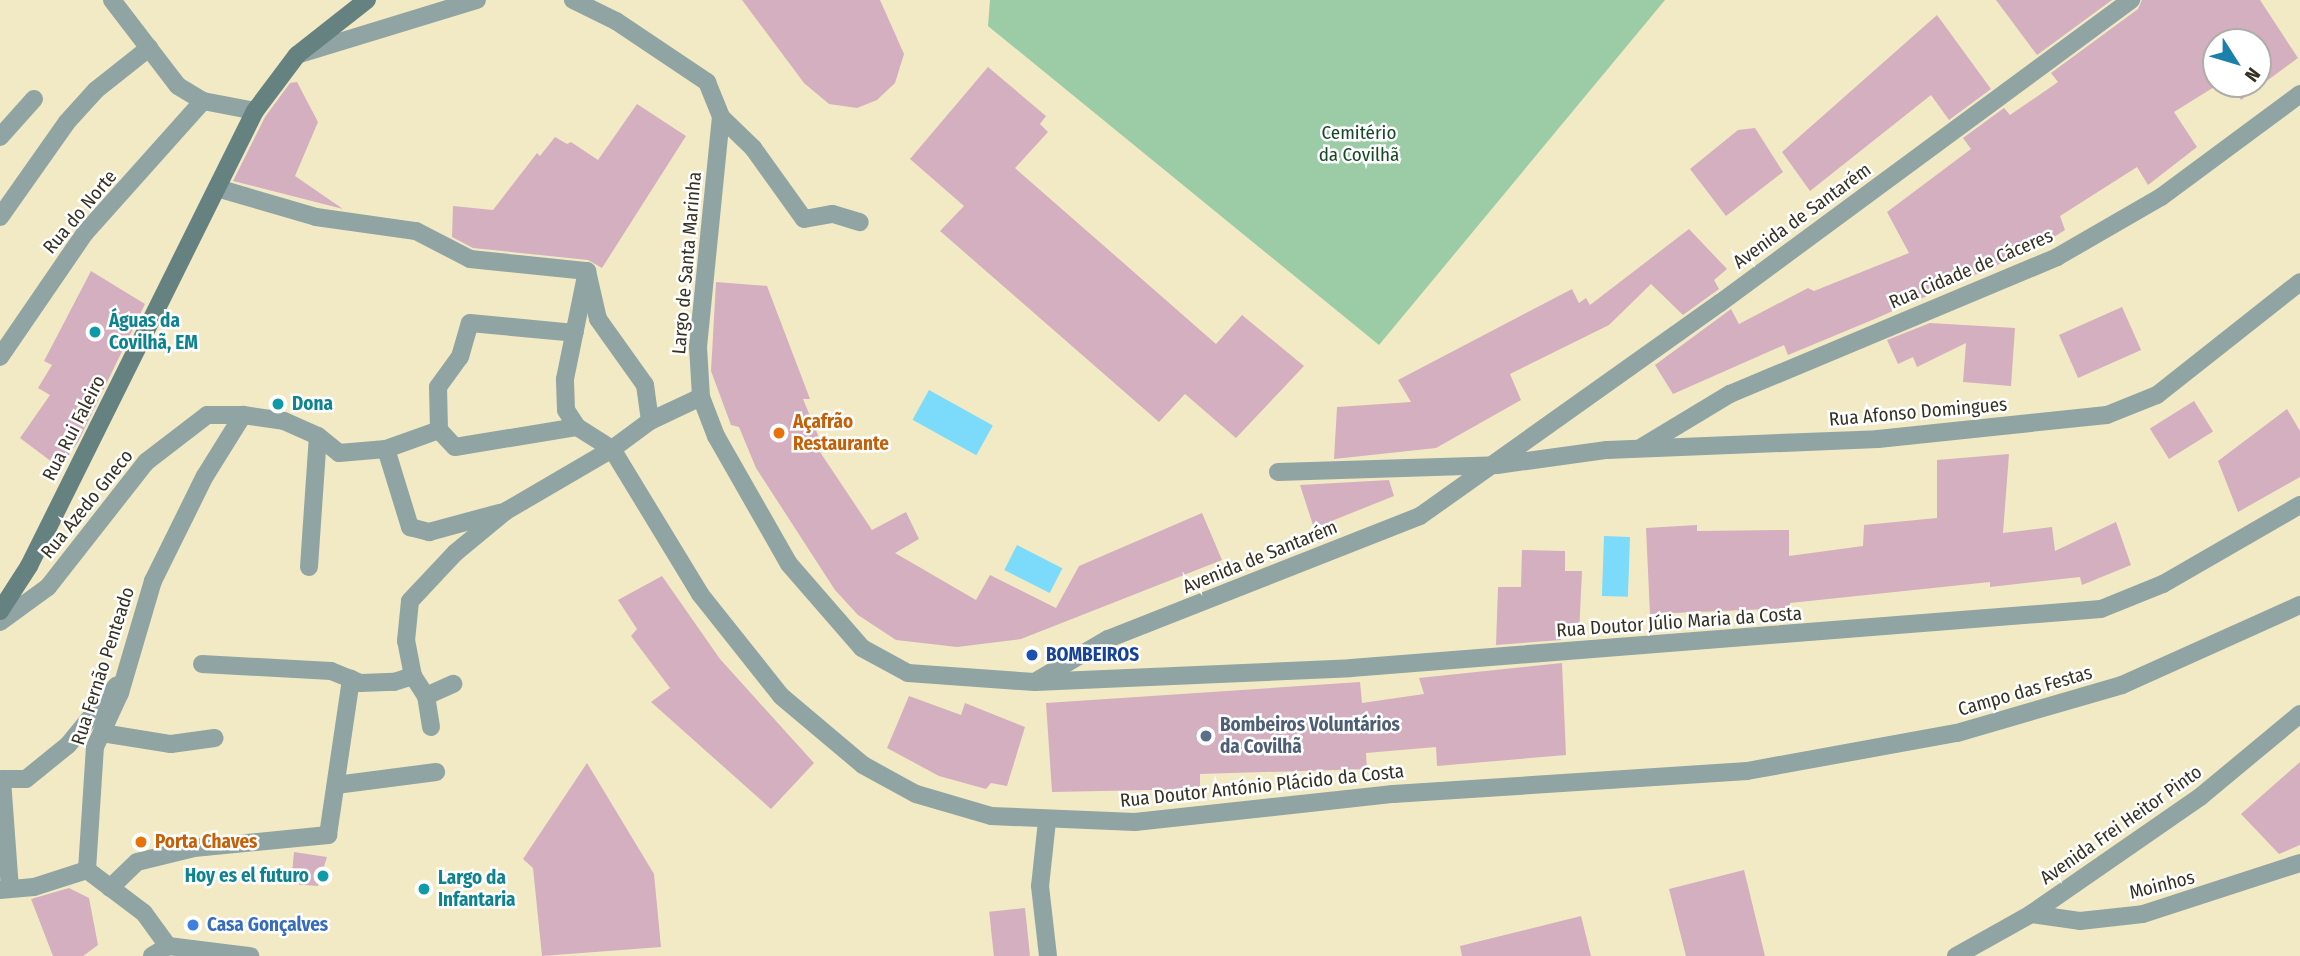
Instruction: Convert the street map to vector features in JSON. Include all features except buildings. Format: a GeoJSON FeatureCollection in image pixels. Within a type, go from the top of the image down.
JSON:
{"type":"FeatureCollection","features":[{"type":"Feature","properties":{"kind":"main road","name":"Rua Rui Faleiro"},"geometry":{"type":"LineString","coordinates":[[0,611],[29,566],[255,111],[297,55],[367,0]]}},
{"type":"Feature","properties":{"kind":"street"},"geometry":{"type":"LineString","coordinates":[[112,0],[178,86],[203,101],[255,111]]}},
{"type":"Feature","properties":{"kind":"street"},"geometry":{"type":"LineString","coordinates":[[297,55],[477,0]]}},
{"type":"Feature","properties":{"kind":"street"},"geometry":{"type":"LineString","coordinates":[[573,0],[616,21],[707,82],[721,117],[752,148],[804,219],[833,214],[860,222]]}},
{"type":"Feature","properties":{"kind":"street","name":"Avenida de Santarém"},"geometry":{"type":"LineString","coordinates":[[1035,682],[1108,639],[1420,516],[1497,465],[2131,0]]}},
{"type":"Feature","properties":{"kind":"street"},"geometry":{"type":"LineString","coordinates":[[0,217],[66,122],[96,90],[149,48]]}},
{"type":"Feature","properties":{"kind":"street","name":"Rua Cidade de Cáceres"},"geometry":{"type":"LineString","coordinates":[[1639,449],[1730,394],[2057,257],[2161,197],[2300,94]]}},
{"type":"Feature","properties":{"kind":"street"},"geometry":{"type":"LineString","coordinates":[[0,136],[34,99]]}},
{"type":"Feature","properties":{"kind":"street","name":"Rua do Norte"},"geometry":{"type":"LineString","coordinates":[[0,358],[85,233],[203,101]]}},
{"type":"Feature","properties":{"kind":"street","name":"Largo de Santa Marinha"},"geometry":{"type":"LineString","coordinates":[[721,117],[698,347],[701,397],[716,436],[789,564],[862,648],[908,673],[1035,682]]}},
{"type":"Feature","properties":{"kind":"street"},"geometry":{"type":"LineString","coordinates":[[217,188],[316,217],[416,231],[470,259],[587,271]]}},
{"type":"Feature","properties":{"kind":"street"},"geometry":{"type":"LineString","coordinates":[[587,271],[565,379],[566,410],[577,427],[612,449]]}},
{"type":"Feature","properties":{"kind":"street"},"geometry":{"type":"LineString","coordinates":[[587,271],[598,319],[645,385],[650,421]]}},
{"type":"Feature","properties":{"kind":"street","name":"Rua Afonso Domingues"},"geometry":{"type":"LineString","coordinates":[[1497,465],[1639,449],[1878,439],[2108,415],[2157,396],[2300,282]]}},
{"type":"Feature","properties":{"kind":"street"},"geometry":{"type":"LineString","coordinates":[[575,333],[470,323],[460,357],[438,387],[439,430],[455,447],[577,427]]}},
{"type":"Feature","properties":{"kind":"street"},"geometry":{"type":"LineString","coordinates":[[431,727],[426,696],[413,676],[406,641],[410,601],[455,554],[506,511],[612,449],[650,421],[701,397]]}},
{"type":"Feature","properties":{"kind":"street","name":"Rua Azedo Gneco"},"geometry":{"type":"LineString","coordinates":[[0,622],[48,587],[146,462],[207,415],[243,415],[284,421],[318,436],[339,453],[386,449],[439,430]]}},
{"type":"Feature","properties":{"kind":"street","name":"Rua Fernão Penteado"},"geometry":{"type":"LineString","coordinates":[[87,870],[95,747],[126,674],[153,581],[205,477],[243,415]]}},
{"type":"Feature","properties":{"kind":"street"},"geometry":{"type":"LineString","coordinates":[[309,567],[318,436]]}},
{"type":"Feature","properties":{"kind":"street"},"geometry":{"type":"LineString","coordinates":[[386,449],[410,527],[429,532],[506,511]]}},
{"type":"Feature","properties":{"kind":"street","name":"Rua Doutor António Plácido da Costa"},"geometry":{"type":"LineString","coordinates":[[612,449],[700,594],[781,696],[815,729],[863,765],[916,794],[991,816],[1047,821],[1135,822],[1393,794],[1747,771]]}},
{"type":"Feature","properties":{"kind":"street"},"geometry":{"type":"LineString","coordinates":[[1278,472],[1497,465]]}},
{"type":"Feature","properties":{"kind":"street","name":"Rua Doutor Júlio Maria da Costa"},"geometry":{"type":"LineString","coordinates":[[1035,682],[1351,668],[2101,609],[2163,584],[2300,505]]}},
{"type":"Feature","properties":{"kind":"street","name":"Campo das Festas"},"geometry":{"type":"LineString","coordinates":[[1747,771],[1957,733],[2122,685],[2300,605]]}},
{"type":"Feature","properties":{"kind":"street"},"geometry":{"type":"LineString","coordinates":[[202,664],[331,671],[351,679],[394,682],[413,676]]}},
{"type":"Feature","properties":{"kind":"street"},"geometry":{"type":"LineString","coordinates":[[126,674],[68,745],[26,779],[2,779],[5,890],[34,887],[87,870],[144,913],[168,946]]}},
{"type":"Feature","properties":{"kind":"street"},"geometry":{"type":"LineString","coordinates":[[110,888],[137,862],[194,848],[328,835],[351,679]]}},
{"type":"Feature","properties":{"kind":"street"},"geometry":{"type":"LineString","coordinates":[[426,696],[453,684]]}},
{"type":"Feature","properties":{"kind":"street","name":"Avenida Frei Heitor Pinto"},"geometry":{"type":"LineString","coordinates":[[1956,956],[2031,914],[2200,797],[2300,714]]}},
{"type":"Feature","properties":{"kind":"street"},"geometry":{"type":"LineString","coordinates":[[102,733],[171,744],[215,738]]}},
{"type":"Feature","properties":{"kind":"street"},"geometry":{"type":"LineString","coordinates":[[336,785],[436,772]]}},
{"type":"Feature","properties":{"kind":"street"},"geometry":{"type":"LineString","coordinates":[[1047,821],[1040,886],[1048,956]]}},
{"type":"Feature","properties":{"kind":"street","name":"Moinhos"},"geometry":{"type":"LineString","coordinates":[[2031,914],[2080,921],[2143,914],[2300,863]]}},
{"type":"Feature","properties":{"kind":"street"},"geometry":{"type":"LineString","coordinates":[[152,956],[168,946],[250,956]]}},
{"type":"Feature","properties":{"kind":"green space","name":"Cemitério da Covilhã"},"geometry":{"type":"Polygon","coordinates":[[[990,0],[1665,0],[1379,345],[988,26],[990,0]]]}},
{"type":"Feature","properties":{"kind":"water"},"geometry":{"type":"Polygon","coordinates":[[[929,390],[993,425],[976,455],[913,420],[929,390]]]}},
{"type":"Feature","properties":{"kind":"water"},"geometry":{"type":"Polygon","coordinates":[[[1604,536],[1630,537],[1628,597],[1602,596],[1604,536]]]}},
{"type":"Feature","properties":{"kind":"water"},"geometry":{"type":"Polygon","coordinates":[[[1017,545],[1062,568],[1050,593],[1004,570],[1017,545]]]}},
{"type":"Feature","properties":{"kind":"place","name":"Águas da Covilhã, EM"},"geometry":{"type":"Point","coordinates":[95,332]}},
{"type":"Feature","properties":{"kind":"place","name":"Dona"},"geometry":{"type":"Point","coordinates":[278,404]}},
{"type":"Feature","properties":{"kind":"place","name":"Açafrão Restaurante"},"geometry":{"type":"Point","coordinates":[779,433]}},
{"type":"Feature","properties":{"kind":"place","name":"BOMBEIROS"},"geometry":{"type":"Point","coordinates":[1032,655]}},
{"type":"Feature","properties":{"kind":"place","name":"Bombeiros Voluntários da Covilhã"},"geometry":{"type":"Point","coordinates":[1206,736]}},
{"type":"Feature","properties":{"kind":"place","name":"Porta Chaves"},"geometry":{"type":"Point","coordinates":[141,842]}},
{"type":"Feature","properties":{"kind":"place","name":"Hoy es el futuro"},"geometry":{"type":"Point","coordinates":[323,876]}},
{"type":"Feature","properties":{"kind":"place","name":"Largo da Infantaria"},"geometry":{"type":"Point","coordinates":[424,889]}},
{"type":"Feature","properties":{"kind":"place","name":"Casa Gonçalves"},"geometry":{"type":"Point","coordinates":[193,925]}}]}
